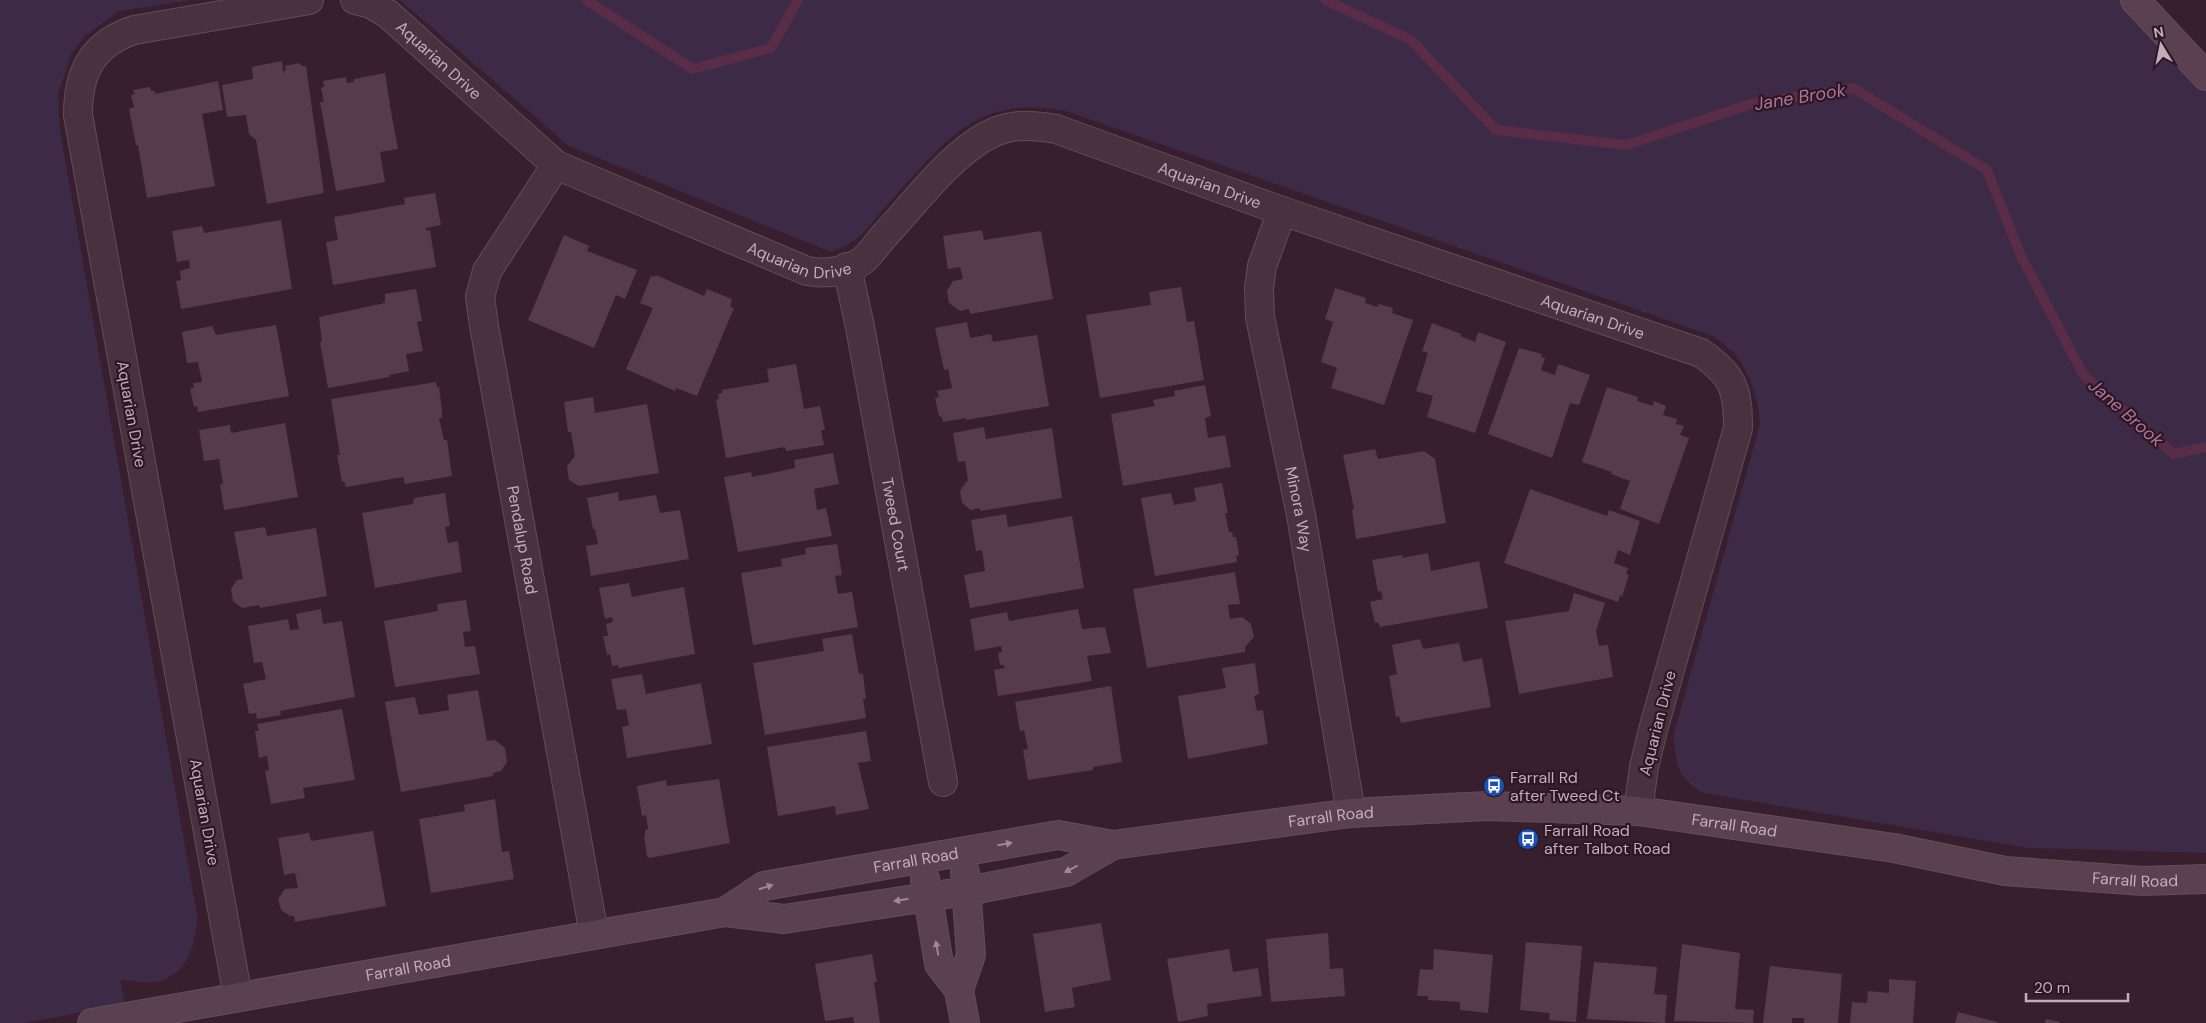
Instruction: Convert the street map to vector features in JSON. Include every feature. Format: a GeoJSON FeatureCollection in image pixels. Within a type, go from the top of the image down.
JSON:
{"type":"FeatureCollection","features":[{"type":"Feature","properties":{"kind":"main road"},"geometry":{"type":"LineString","coordinates":[[2135,0],[2206,76]]}},
{"type":"Feature","properties":{"kind":"main road","name":"Farrall Road"},"geometry":{"type":"LineString","coordinates":[[725,912],[764,886],[1058,835],[1113,845],[1351,813],[1487,806],[1638,811],[1894,848],[2004,871],[2143,882],[2206,879]]}},
{"type":"Feature","properties":{"kind":"main road","name":"Farrall Road"},"geometry":{"type":"LineString","coordinates":[[92,1023],[725,912],[784,919],[966,891],[1066,872],[1113,845]]}},
{"type":"Feature","properties":{"kind":"main road"},"geometry":{"type":"LineString","coordinates":[[959,990],[971,955],[962,852]]}},
{"type":"Feature","properties":{"kind":"main road"},"geometry":{"type":"LineString","coordinates":[[922,859],[940,964],[959,990],[965,1023]]}},
{"type":"Feature","properties":{"kind":"street","name":"Aquarian Drive"},"geometry":{"type":"LineString","coordinates":[[238,996],[80,124],[78,94],[83,77],[92,60],[102,46],[115,36],[134,30],[309,0]]}},
{"type":"Feature","properties":{"kind":"street","name":"Aquarian Drive"},"geometry":{"type":"LineString","coordinates":[[355,0],[371,4],[388,14],[556,165],[807,271],[820,273],[860,262],[961,151],[984,136],[1006,128],[1032,125],[1056,129],[1282,211],[1701,353],[1720,366],[1732,384],[1738,403],[1738,428],[1653,730],[1644,767],[1638,811]]}},
{"type":"Feature","properties":{"kind":"street","name":"Pendalup Road"},"geometry":{"type":"LineString","coordinates":[[556,165],[487,271],[480,297],[594,934]]}},
{"type":"Feature","properties":{"kind":"street","name":"Minora Way"},"geometry":{"type":"LineString","coordinates":[[1282,211],[1262,266],[1259,288],[1260,317],[1301,515],[1351,813]]}},
{"type":"Feature","properties":{"kind":"street","name":"Tweed Court"},"geometry":{"type":"LineString","coordinates":[[847,267],[860,327],[943,782]]}},
{"type":"Feature","properties":{"kind":"shaded area"},"geometry":{"type":"Polygon","coordinates":[[[0,0],[192,0],[119,11],[85,36],[71,54],[58,95],[60,131],[197,915],[197,926],[188,957],[175,973],[166,979],[155,982],[120,980],[125,1004],[24,1023],[0,1023],[0,0]]]}},
{"type":"Feature","properties":{"kind":"shaded area"},"geometry":{"type":"Polygon","coordinates":[[[400,0],[2135,0],[2206,76],[2206,853],[2029,848],[1703,793],[1687,781],[1677,764],[1673,737],[1760,424],[1756,398],[1742,364],[1735,354],[1713,336],[1066,111],[1034,107],[1006,110],[983,117],[962,129],[943,144],[855,240],[831,252],[569,146],[400,0]]]}},
{"type":"Feature","properties":{"kind":"building"},"geometry":{"type":"Polygon","coordinates":[[[282,61],[283,73],[286,69],[285,66],[300,63],[301,66],[306,66],[324,193],[267,204],[256,140],[249,134],[246,115],[227,117],[222,85],[253,79],[252,67],[282,61]]]}},
{"type":"Feature","properties":{"kind":"building"},"geometry":{"type":"Polygon","coordinates":[[[385,73],[390,105],[387,105],[390,106],[398,149],[380,152],[385,182],[336,191],[320,102],[324,102],[321,88],[324,87],[323,81],[346,77],[347,83],[354,82],[354,79],[385,73]]]}},
{"type":"Feature","properties":{"kind":"building"},"geometry":{"type":"Polygon","coordinates":[[[218,81],[223,110],[202,114],[215,186],[147,198],[138,145],[136,145],[129,109],[134,107],[131,95],[135,94],[133,90],[150,87],[151,91],[155,91],[155,94],[218,81]]]}},
{"type":"Feature","properties":{"kind":"building"},"geometry":{"type":"Polygon","coordinates":[[[435,193],[441,225],[426,228],[427,231],[430,230],[436,267],[333,285],[326,242],[338,240],[334,217],[405,204],[404,198],[435,193]]]}},
{"type":"Feature","properties":{"kind":"building"},"geometry":{"type":"Polygon","coordinates":[[[281,220],[292,289],[181,309],[176,281],[181,280],[180,271],[190,268],[189,260],[177,262],[172,231],[202,226],[204,233],[281,220]]]}},
{"type":"Feature","properties":{"kind":"building"},"geometry":{"type":"Polygon","coordinates":[[[982,230],[984,240],[1041,231],[1053,299],[970,314],[969,309],[960,311],[949,303],[947,291],[953,281],[963,279],[960,267],[948,269],[943,236],[982,230]]]}},
{"type":"Feature","properties":{"kind":"building"},"geometry":{"type":"Polygon","coordinates":[[[564,235],[589,246],[587,251],[637,270],[625,299],[616,295],[594,348],[528,320],[564,235]]]}},
{"type":"Feature","properties":{"kind":"building"},"geometry":{"type":"Polygon","coordinates":[[[656,275],[704,296],[707,289],[732,299],[730,307],[734,308],[697,396],[676,388],[675,391],[626,369],[653,308],[640,303],[651,276],[655,277],[656,275]]]}},
{"type":"Feature","properties":{"kind":"building"},"geometry":{"type":"Polygon","coordinates":[[[1181,287],[1187,322],[1194,321],[1204,380],[1100,398],[1086,315],[1151,305],[1149,292],[1181,287]]]}},
{"type":"Feature","properties":{"kind":"building"},"geometry":{"type":"Polygon","coordinates":[[[1335,288],[1366,298],[1365,303],[1377,307],[1379,304],[1393,308],[1392,313],[1413,320],[1384,405],[1331,388],[1337,368],[1321,362],[1333,322],[1325,319],[1335,288]]]}},
{"type":"Feature","properties":{"kind":"building"},"geometry":{"type":"Polygon","coordinates":[[[416,289],[422,321],[417,322],[423,351],[406,354],[409,371],[389,375],[390,377],[328,388],[320,342],[322,342],[319,317],[385,303],[385,294],[416,289]]]}},
{"type":"Feature","properties":{"kind":"building"},"geometry":{"type":"Polygon","coordinates":[[[967,322],[970,338],[991,334],[993,342],[1037,335],[1049,406],[943,422],[942,417],[939,416],[935,398],[939,397],[937,391],[952,388],[948,369],[944,370],[935,328],[967,322]]]}},
{"type":"Feature","properties":{"kind":"building"},"geometry":{"type":"Polygon","coordinates":[[[1432,323],[1461,334],[1460,336],[1475,342],[1478,332],[1506,342],[1475,433],[1427,417],[1433,396],[1416,391],[1428,353],[1422,351],[1432,323]]]}},
{"type":"Feature","properties":{"kind":"building"},"geometry":{"type":"Polygon","coordinates":[[[276,325],[289,396],[198,412],[197,406],[194,407],[190,389],[194,388],[193,383],[202,382],[198,362],[187,363],[182,332],[212,326],[216,335],[276,325]]]}},
{"type":"Feature","properties":{"kind":"building"},"geometry":{"type":"Polygon","coordinates":[[[1519,348],[1542,354],[1541,357],[1545,358],[1541,370],[1555,375],[1558,364],[1590,375],[1579,405],[1570,403],[1552,458],[1488,434],[1519,348]]]}},
{"type":"Feature","properties":{"kind":"building"},"geometry":{"type":"Polygon","coordinates":[[[796,364],[804,409],[820,406],[825,430],[821,430],[824,445],[786,451],[785,447],[726,458],[716,400],[719,399],[718,394],[722,393],[722,390],[769,382],[767,369],[796,364]]]}},
{"type":"Feature","properties":{"kind":"building"},"geometry":{"type":"Polygon","coordinates":[[[436,382],[437,387],[439,387],[442,411],[442,418],[439,418],[444,440],[447,440],[452,476],[405,484],[403,477],[346,487],[344,481],[342,482],[337,455],[340,455],[331,399],[436,382]]]}},
{"type":"Feature","properties":{"kind":"building"},"geometry":{"type":"Polygon","coordinates":[[[1205,385],[1211,416],[1205,418],[1208,438],[1225,435],[1231,467],[1123,486],[1111,414],[1155,406],[1153,400],[1175,396],[1174,391],[1205,385]]]}},
{"type":"Feature","properties":{"kind":"building"},"geometry":{"type":"Polygon","coordinates":[[[1607,387],[1638,397],[1637,401],[1653,406],[1654,401],[1666,406],[1663,415],[1677,419],[1676,424],[1684,426],[1680,435],[1689,438],[1659,524],[1620,509],[1630,481],[1611,474],[1612,472],[1582,462],[1607,387]]]}},
{"type":"Feature","properties":{"kind":"building"},"geometry":{"type":"Polygon","coordinates":[[[593,397],[595,413],[647,404],[659,473],[579,486],[569,480],[567,466],[575,456],[571,432],[568,432],[564,402],[593,397]]]}},
{"type":"Feature","properties":{"kind":"building"},"geometry":{"type":"Polygon","coordinates":[[[285,423],[298,497],[224,510],[220,485],[223,484],[219,459],[204,461],[199,430],[230,425],[231,433],[285,423]]]}},
{"type":"Feature","properties":{"kind":"building"},"geometry":{"type":"Polygon","coordinates":[[[984,427],[986,439],[1052,428],[1062,498],[980,511],[980,508],[971,510],[962,503],[960,491],[968,481],[965,461],[958,462],[953,433],[984,427]]]}},
{"type":"Feature","properties":{"kind":"building"},"geometry":{"type":"Polygon","coordinates":[[[1375,449],[1378,459],[1424,451],[1435,459],[1446,523],[1356,539],[1352,510],[1354,509],[1343,455],[1375,449]]]}},
{"type":"Feature","properties":{"kind":"building"},"geometry":{"type":"Polygon","coordinates":[[[833,453],[839,484],[814,489],[817,510],[826,508],[832,536],[738,552],[724,477],[751,472],[752,477],[795,468],[794,460],[833,453]]]}},
{"type":"Feature","properties":{"kind":"building"},"geometry":{"type":"Polygon","coordinates":[[[1222,483],[1228,513],[1225,513],[1229,532],[1232,532],[1233,537],[1236,537],[1239,555],[1236,556],[1237,562],[1155,576],[1141,498],[1171,493],[1174,505],[1196,501],[1194,488],[1222,483]]]}},
{"type":"Feature","properties":{"kind":"building"},"geometry":{"type":"Polygon","coordinates":[[[1530,489],[1607,516],[1609,510],[1640,521],[1630,555],[1618,550],[1614,563],[1628,568],[1626,574],[1629,575],[1622,597],[1620,595],[1618,602],[1504,563],[1530,489]]]}},
{"type":"Feature","properties":{"kind":"building"},"geometry":{"type":"Polygon","coordinates":[[[618,492],[619,501],[656,495],[660,513],[680,510],[689,559],[591,576],[586,546],[598,544],[587,498],[618,492]]]}},
{"type":"Feature","properties":{"kind":"building"},"geometry":{"type":"Polygon","coordinates":[[[445,493],[450,526],[445,527],[448,543],[458,541],[462,572],[375,588],[362,513],[413,504],[414,498],[445,493]]]}},
{"type":"Feature","properties":{"kind":"building"},"geometry":{"type":"Polygon","coordinates":[[[1006,514],[1008,527],[1072,516],[1084,588],[970,608],[964,575],[985,571],[982,550],[976,551],[971,520],[1006,514]]]}},
{"type":"Feature","properties":{"kind":"building"},"geometry":{"type":"Polygon","coordinates":[[[265,527],[267,536],[316,528],[327,596],[260,608],[259,605],[242,608],[233,601],[231,589],[237,580],[243,579],[234,532],[265,527]]]}},
{"type":"Feature","properties":{"kind":"building"},"geometry":{"type":"Polygon","coordinates":[[[837,544],[842,575],[835,576],[838,594],[852,592],[858,627],[753,645],[741,573],[782,566],[781,559],[806,554],[805,548],[837,544]]]}},
{"type":"Feature","properties":{"kind":"building"},"geometry":{"type":"Polygon","coordinates":[[[1428,553],[1431,571],[1479,561],[1488,608],[1380,627],[1378,622],[1375,623],[1370,602],[1383,599],[1381,591],[1378,592],[1372,560],[1402,555],[1402,558],[1428,553]]]}},
{"type":"Feature","properties":{"kind":"building"},"geometry":{"type":"Polygon","coordinates":[[[1235,572],[1240,604],[1228,605],[1230,619],[1242,617],[1251,624],[1254,637],[1245,647],[1245,652],[1147,668],[1133,589],[1235,572]]]}},
{"type":"Feature","properties":{"kind":"building"},"geometry":{"type":"Polygon","coordinates":[[[629,583],[632,597],[684,587],[695,654],[618,668],[618,665],[612,666],[610,654],[607,655],[603,636],[608,636],[606,624],[613,622],[612,617],[605,619],[599,588],[629,583]]]}},
{"type":"Feature","properties":{"kind":"building"},"geometry":{"type":"Polygon","coordinates":[[[1574,593],[1605,603],[1596,631],[1599,646],[1608,645],[1613,677],[1519,694],[1505,621],[1569,611],[1574,593]]]}},
{"type":"Feature","properties":{"kind":"building"},"geometry":{"type":"Polygon","coordinates":[[[466,600],[471,631],[463,632],[465,647],[475,646],[480,674],[395,687],[384,621],[438,611],[437,604],[466,600]]]}},
{"type":"Feature","properties":{"kind":"building"},"geometry":{"type":"Polygon","coordinates":[[[321,609],[323,624],[342,621],[355,697],[280,711],[281,715],[257,719],[256,713],[249,714],[243,684],[266,679],[262,662],[254,663],[248,626],[288,619],[290,630],[299,629],[296,614],[321,609]]]}},
{"type":"Feature","properties":{"kind":"building"},"geometry":{"type":"Polygon","coordinates":[[[1078,609],[1082,629],[1105,627],[1111,653],[1087,656],[1092,681],[998,696],[994,670],[1005,668],[1004,665],[1000,665],[998,653],[1002,652],[1001,646],[975,651],[970,619],[1007,612],[1009,621],[1078,609]]]}},
{"type":"Feature","properties":{"kind":"building"},"geometry":{"type":"Polygon","coordinates":[[[852,634],[859,674],[863,674],[866,699],[863,699],[866,718],[765,735],[753,663],[824,651],[822,639],[852,634]]]}},
{"type":"Feature","properties":{"kind":"building"},"geometry":{"type":"Polygon","coordinates":[[[1420,639],[1423,649],[1459,643],[1463,662],[1482,658],[1491,707],[1401,723],[1399,716],[1396,717],[1389,676],[1397,674],[1392,645],[1420,639]]]}},
{"type":"Feature","properties":{"kind":"building"},"geometry":{"type":"Polygon","coordinates":[[[1255,663],[1259,694],[1254,696],[1257,711],[1263,710],[1268,744],[1188,759],[1178,696],[1226,688],[1222,668],[1255,663]]]}},
{"type":"Feature","properties":{"kind":"building"},"geometry":{"type":"Polygon","coordinates":[[[642,674],[646,694],[701,683],[712,744],[627,758],[622,727],[629,725],[626,709],[617,710],[611,679],[642,674]]]}},
{"type":"Feature","properties":{"kind":"building"},"geometry":{"type":"Polygon","coordinates":[[[1111,686],[1122,762],[1093,767],[1093,770],[1028,780],[1023,750],[1028,749],[1024,730],[1020,731],[1015,702],[1111,686]]]}},
{"type":"Feature","properties":{"kind":"building"},"geometry":{"type":"Polygon","coordinates":[[[478,690],[487,741],[495,740],[505,748],[507,762],[501,771],[493,773],[493,776],[401,792],[385,702],[415,697],[419,715],[449,710],[447,695],[478,690]]]}},
{"type":"Feature","properties":{"kind":"building"},"geometry":{"type":"Polygon","coordinates":[[[342,709],[355,780],[303,788],[305,798],[271,804],[265,771],[269,770],[267,756],[259,758],[255,731],[259,731],[257,724],[342,709]]]}},
{"type":"Feature","properties":{"kind":"building"},"geometry":{"type":"Polygon","coordinates":[[[866,731],[871,761],[858,763],[869,809],[836,815],[835,806],[778,816],[767,747],[866,731]]]}},
{"type":"Feature","properties":{"kind":"building"},"geometry":{"type":"Polygon","coordinates":[[[719,779],[730,843],[649,858],[647,856],[644,836],[645,830],[648,829],[646,815],[642,816],[637,786],[666,780],[667,786],[719,779]]]}},
{"type":"Feature","properties":{"kind":"building"},"geometry":{"type":"Polygon","coordinates":[[[495,799],[502,852],[509,851],[514,879],[431,893],[419,819],[465,811],[464,805],[495,799]]]}},
{"type":"Feature","properties":{"kind":"building"},"geometry":{"type":"Polygon","coordinates":[[[373,831],[386,906],[295,922],[294,916],[290,916],[281,910],[278,899],[285,889],[298,888],[295,873],[284,875],[278,838],[309,833],[311,841],[373,831]]]}},
{"type":"Feature","properties":{"kind":"building"},"geometry":{"type":"Polygon","coordinates":[[[1101,923],[1111,980],[1072,988],[1075,1007],[1045,1012],[1033,934],[1101,923]]]}},
{"type":"Feature","properties":{"kind":"building"},"geometry":{"type":"Polygon","coordinates":[[[1328,933],[1330,969],[1343,968],[1345,996],[1271,1002],[1266,939],[1328,933]]]}},
{"type":"Feature","properties":{"kind":"building"},"geometry":{"type":"Polygon","coordinates":[[[1526,942],[1582,946],[1576,1022],[1549,1020],[1550,1013],[1520,1010],[1526,942]]]}},
{"type":"Feature","properties":{"kind":"building"},"geometry":{"type":"Polygon","coordinates":[[[1682,944],[1740,953],[1735,1009],[1754,1010],[1753,1023],[1674,1021],[1682,944]]]}},
{"type":"Feature","properties":{"kind":"building"},"geometry":{"type":"Polygon","coordinates":[[[1229,949],[1233,972],[1258,968],[1262,996],[1207,1004],[1208,1016],[1178,1022],[1167,959],[1229,949]]]}},
{"type":"Feature","properties":{"kind":"building"},"geometry":{"type":"Polygon","coordinates":[[[1434,949],[1493,955],[1488,1013],[1460,1010],[1460,1002],[1428,1000],[1428,996],[1417,996],[1420,969],[1433,970],[1434,949]]]}},
{"type":"Feature","properties":{"kind":"building"},"geometry":{"type":"Polygon","coordinates":[[[872,954],[877,982],[874,982],[880,1023],[854,1023],[853,1017],[825,1021],[815,964],[872,954]]]}},
{"type":"Feature","properties":{"kind":"building"},"geometry":{"type":"Polygon","coordinates":[[[1594,962],[1657,967],[1654,994],[1667,995],[1665,1023],[1587,1019],[1594,962]]]}},
{"type":"Feature","properties":{"kind":"building"},"geometry":{"type":"Polygon","coordinates":[[[1770,966],[1842,974],[1838,1023],[1804,1023],[1804,1018],[1792,1018],[1792,1023],[1763,1023],[1770,966]]]}},
{"type":"Feature","properties":{"kind":"building"},"geometry":{"type":"Polygon","coordinates":[[[1889,979],[1916,981],[1913,1023],[1850,1023],[1852,1002],[1867,1003],[1868,991],[1889,993],[1889,979]]]}},
{"type":"Feature","properties":{"kind":"building"},"geometry":{"type":"Polygon","coordinates":[[[1958,1012],[1997,1022],[1997,1023],[1955,1023],[1958,1012]]]}},
{"type":"Feature","properties":{"kind":"building"},"geometry":{"type":"Polygon","coordinates":[[[2046,1019],[2060,1022],[2060,1023],[2045,1023],[2046,1019]]]}},
{"type":"Feature","properties":{"kind":"waterway","name":"Jane Brook"},"geometry":{"type":"LineString","coordinates":[[586,0],[693,69],[771,48],[798,0]]}},
{"type":"Feature","properties":{"kind":"waterway","name":"Jane Brook"},"geometry":{"type":"LineString","coordinates":[[1325,0],[1411,40],[1496,130],[1626,145],[1751,104],[1853,88],[1987,170],[2021,256],[2084,376],[2174,454],[2206,447]]}},
{"type":"Feature","properties":{"kind":"place","name":"Farrall Rd after Tweed Ct"},"geometry":{"type":"Point","coordinates":[1494,786]}},
{"type":"Feature","properties":{"kind":"place","name":"Farrall Road after Talbot Road"},"geometry":{"type":"Point","coordinates":[1528,839]}}]}
